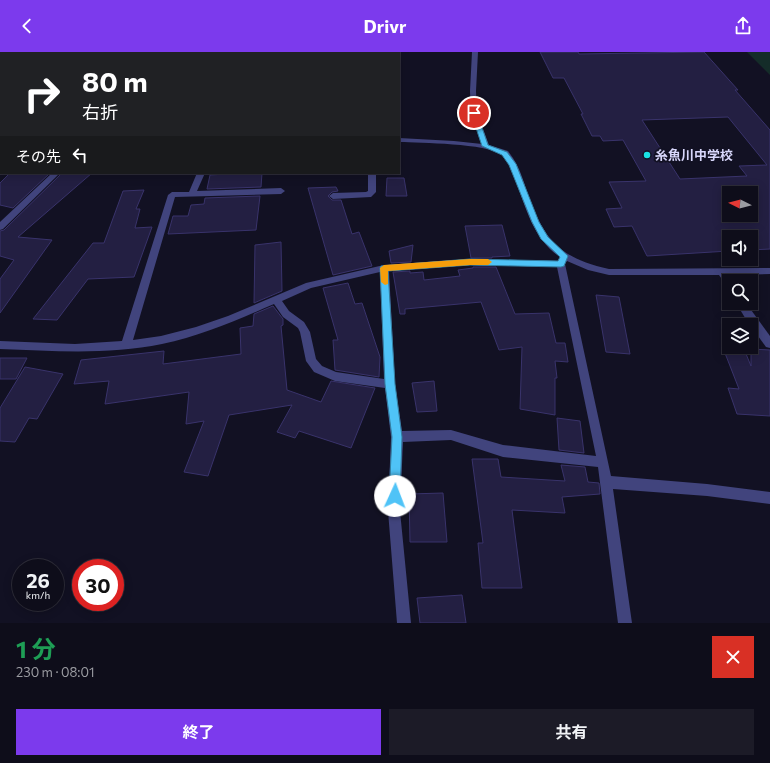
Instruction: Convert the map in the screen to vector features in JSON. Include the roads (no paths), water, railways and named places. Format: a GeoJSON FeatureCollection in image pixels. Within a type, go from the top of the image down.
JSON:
{"type":"FeatureCollection","features":[{"type":"Feature","properties":{"kind":"street"},"geometry":{"type":"LineString","coordinates":[[474,52],[474,113],[486,146]]}},
{"type":"Feature","properties":{"kind":"street"},"geometry":{"type":"LineString","coordinates":[[400,140],[486,146],[504,153],[512,164],[536,222],[545,239],[563,260],[603,462],[625,623]]}},
{"type":"Feature","properties":{"kind":"street"},"geometry":{"type":"LineString","coordinates":[[0,226],[55,174]]}},
{"type":"Feature","properties":{"kind":"street"},"geometry":{"type":"LineString","coordinates":[[192,194],[201,174]]}},
{"type":"Feature","properties":{"kind":"street"},"geometry":{"type":"LineString","coordinates":[[333,196],[368,195],[372,192],[372,174]]}},
{"type":"Feature","properties":{"kind":"street"},"geometry":{"type":"LineString","coordinates":[[126,345],[172,195],[281,191]]}},
{"type":"Feature","properties":{"kind":"street"},"geometry":{"type":"LineString","coordinates":[[0,345],[75,348],[126,345],[161,340],[196,331],[231,319],[309,285],[384,268],[470,262],[563,260],[585,267],[609,272],[770,271]]}},
{"type":"Feature","properties":{"kind":"street"},"geometry":{"type":"LineString","coordinates":[[384,268],[390,384],[397,437],[394,511],[404,623]]}},
{"type":"Feature","properties":{"kind":"street"},"geometry":{"type":"LineString","coordinates":[[276,300],[286,314],[301,325],[306,332],[311,361],[318,369],[335,376],[390,384]]}},
{"type":"Feature","properties":{"kind":"street"},"geometry":{"type":"LineString","coordinates":[[745,310],[770,344]]}},
{"type":"Feature","properties":{"kind":"street"},"geometry":{"type":"LineString","coordinates":[[397,437],[451,435],[503,451],[603,462]]}},
{"type":"Feature","properties":{"kind":"street"},"geometry":{"type":"LineString","coordinates":[[606,482],[708,490],[770,498]]}},
{"type":"Feature","properties":{"kind":"place","name":"糸魚川中学校"},"geometry":{"type":"Point","coordinates":[647,155]}}]}
